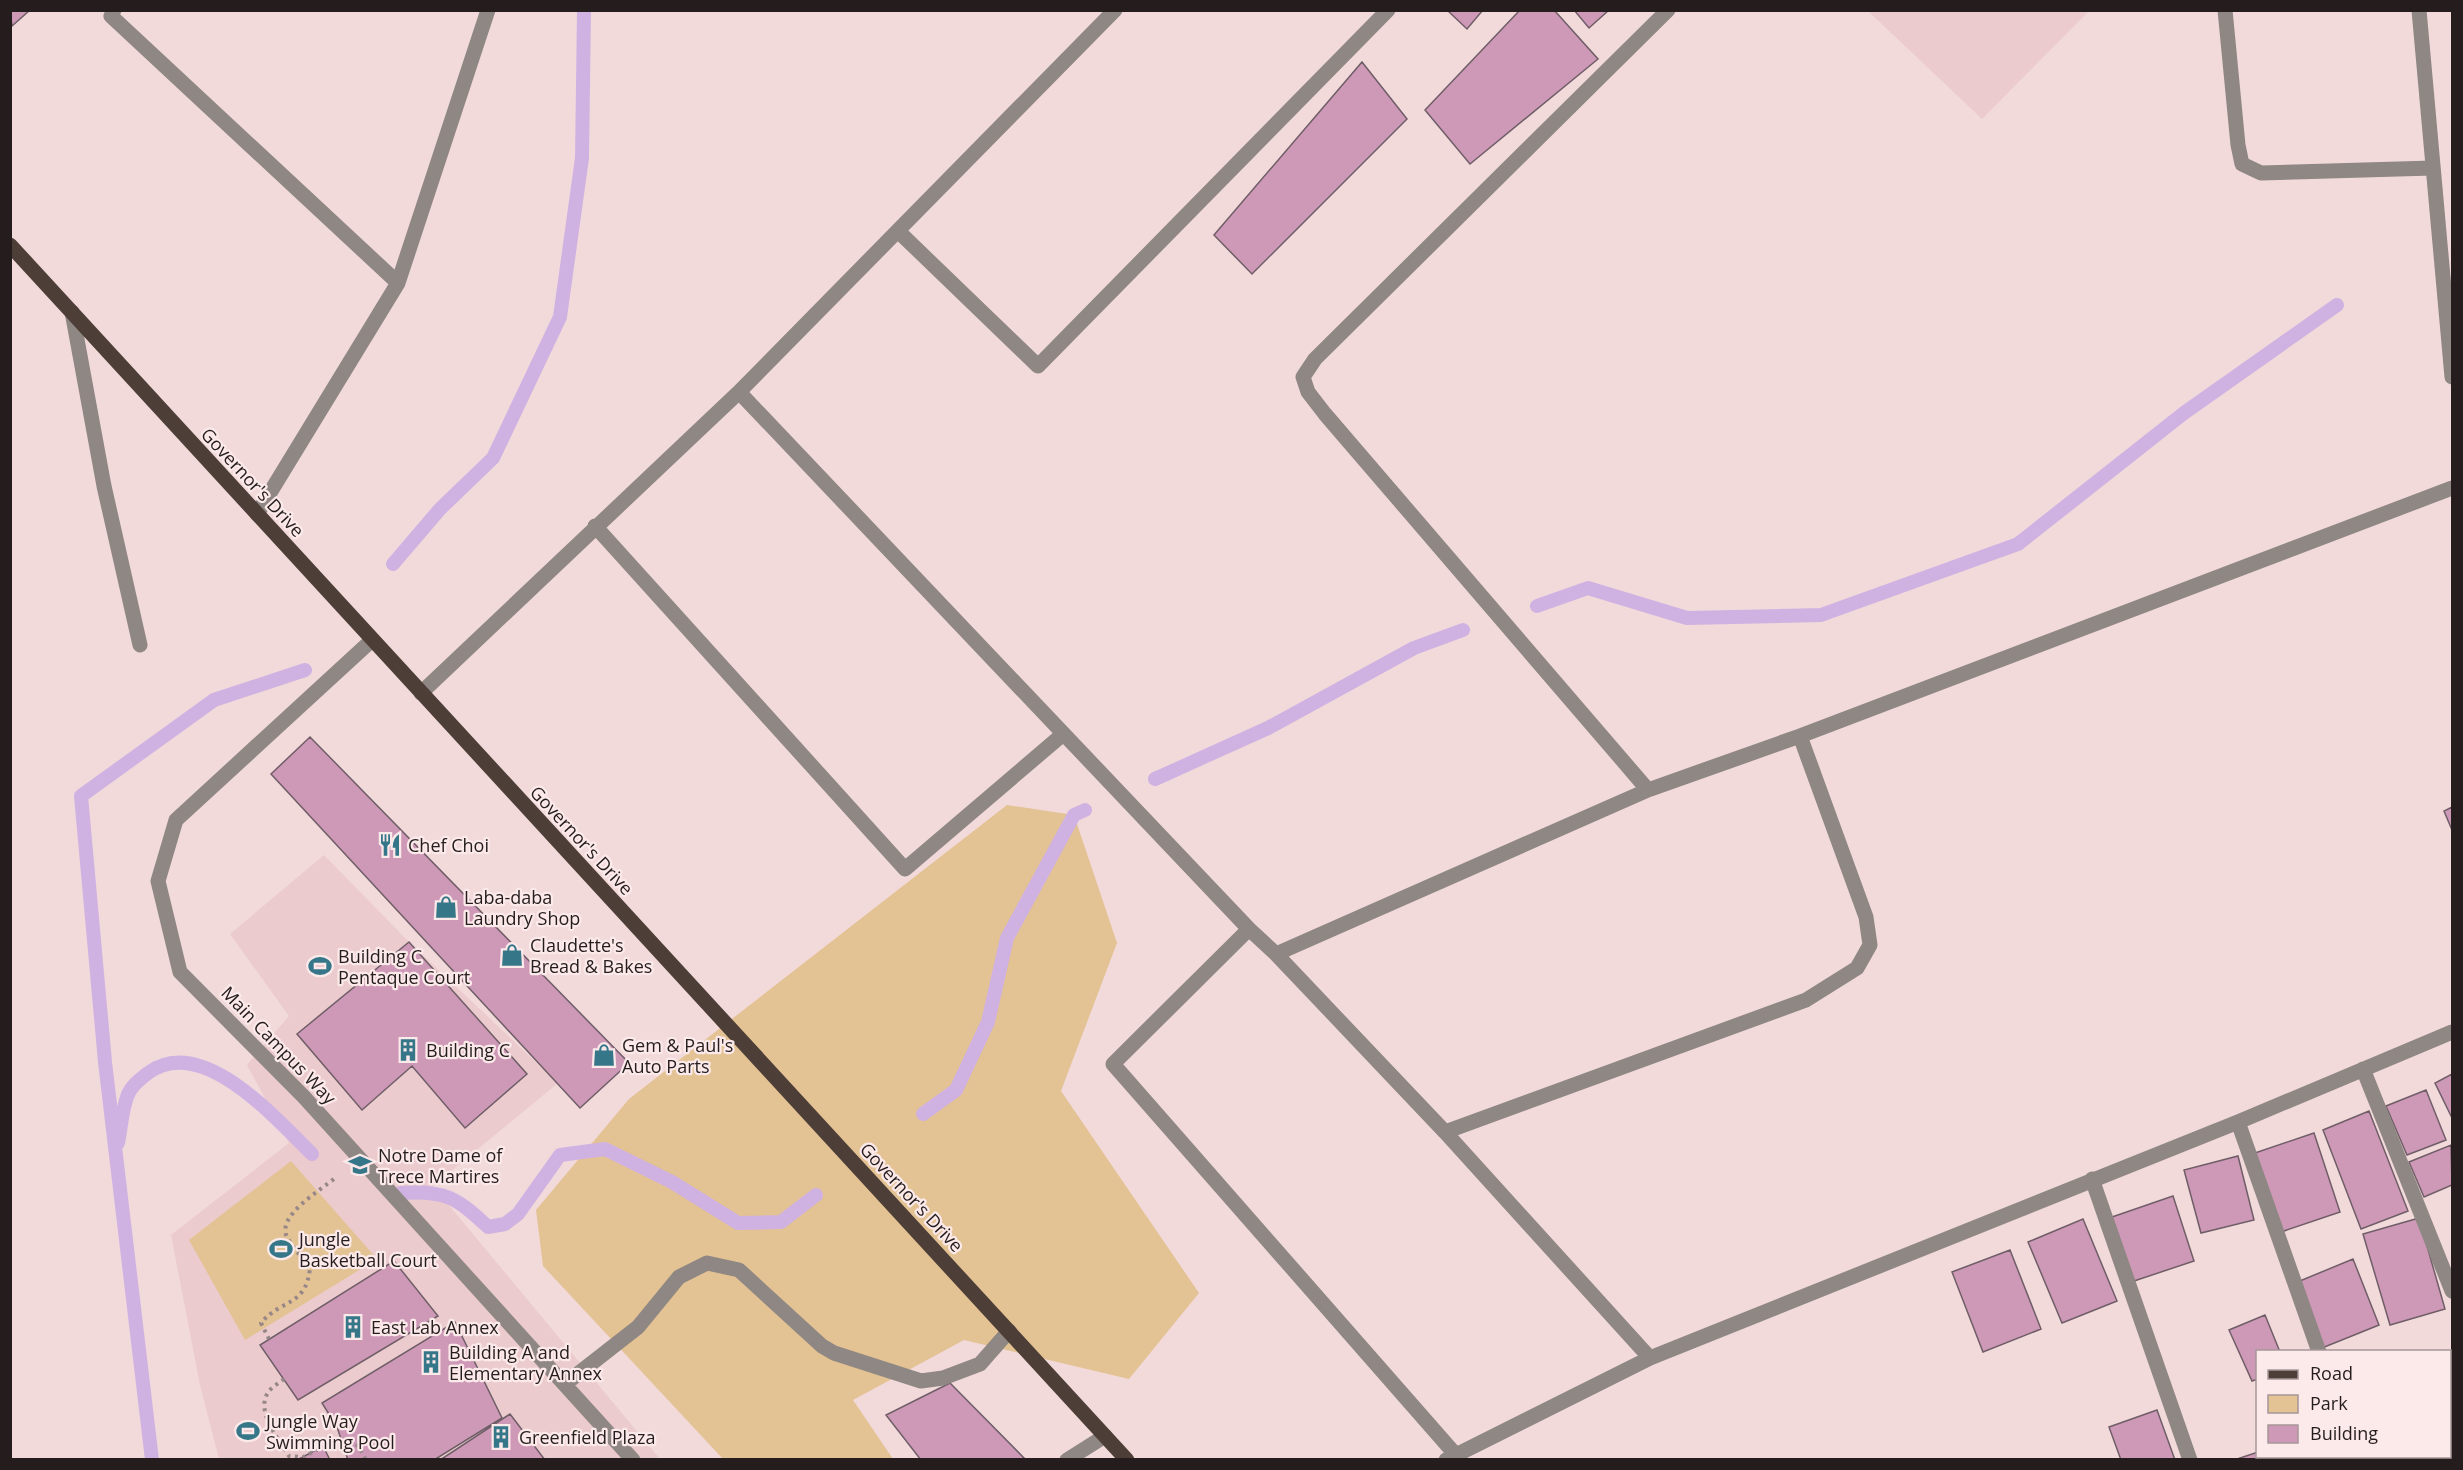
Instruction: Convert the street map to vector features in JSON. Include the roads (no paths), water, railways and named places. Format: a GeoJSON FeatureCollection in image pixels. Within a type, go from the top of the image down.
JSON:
{"type":"FeatureCollection","features":[{"type":"Feature","properties":{"kind":"main road","name":"Governor's Drive"},"geometry":{"type":"LineString","coordinates":[[10,245],[1127,1460]]}},
{"type":"Feature","properties":{"kind":"street"},"geometry":{"type":"LineString","coordinates":[[114,10],[111,16],[398,283]]}},
{"type":"Feature","properties":{"kind":"street"},"geometry":{"type":"LineString","coordinates":[[257,514],[398,283],[488,10]]}},
{"type":"Feature","properties":{"kind":"street"},"geometry":{"type":"LineString","coordinates":[[421,693],[595,526],[739,393],[1115,10]]}},
{"type":"Feature","properties":{"kind":"street"},"geometry":{"type":"LineString","coordinates":[[899,232],[1038,366],[1388,10]]}},
{"type":"Feature","properties":{"kind":"street"},"geometry":{"type":"LineString","coordinates":[[1648,790],[1325,414],[1308,392],[1303,377],[1315,358],[1668,10]]}},
{"type":"Feature","properties":{"kind":"street"},"geometry":{"type":"LineString","coordinates":[[2225,10],[2238,145],[2242,164],[2261,172],[2433,168]]}},
{"type":"Feature","properties":{"kind":"street"},"geometry":{"type":"LineString","coordinates":[[2419,10],[2452,377]]}},
{"type":"Feature","properties":{"kind":"street"},"geometry":{"type":"LineString","coordinates":[[72,312],[104,486],[140,645]]}},
{"type":"Feature","properties":{"kind":"street"},"geometry":{"type":"LineString","coordinates":[[739,393],[1062,735],[1249,929],[1276,954],[1444,1132],[1650,1358]]}},
{"type":"Feature","properties":{"kind":"street"},"geometry":{"type":"LineString","coordinates":[[1276,954],[1648,790],[1800,736],[2452,488]]}},
{"type":"Feature","properties":{"kind":"street"},"geometry":{"type":"LineString","coordinates":[[595,526],[905,869],[1062,735]]}},
{"type":"Feature","properties":{"kind":"street","name":"Main Campus Way"},"geometry":{"type":"LineString","coordinates":[[372,640],[176,820],[158,881],[180,972],[304,1097],[633,1460]]}},
{"type":"Feature","properties":{"kind":"street"},"geometry":{"type":"LineString","coordinates":[[1444,1132],[1806,1000],[1857,968],[1870,945],[1866,917],[1800,736]]}},
{"type":"Feature","properties":{"kind":"street"},"geometry":{"type":"LineString","coordinates":[[1249,929],[1113,1064],[1450,1457],[1650,1358],[2238,1122],[2452,1032]]}},
{"type":"Feature","properties":{"kind":"street"},"geometry":{"type":"LineString","coordinates":[[2362,1069],[2452,1291]]}},
{"type":"Feature","properties":{"kind":"street"},"geometry":{"type":"LineString","coordinates":[[2238,1122],[2318,1350]]}},
{"type":"Feature","properties":{"kind":"street"},"geometry":{"type":"LineString","coordinates":[[2092,1179],[2190,1460]]}},
{"type":"Feature","properties":{"kind":"street"},"geometry":{"type":"LineString","coordinates":[[565,1384],[638,1327],[679,1277],[707,1263],[739,1270],[822,1346],[834,1353],[921,1381],[944,1378],[980,1364],[1009,1331]]}},
{"type":"Feature","properties":{"kind":"street"},"geometry":{"type":"LineString","coordinates":[[1067,1460],[1105,1436]]}},
{"type":"Feature","properties":{"kind":"waterway"},"geometry":{"type":"LineString","coordinates":[[393,564],[440,509],[493,458],[560,317],[582,158],[584,10]]}},
{"type":"Feature","properties":{"kind":"waterway"},"geometry":{"type":"LineString","coordinates":[[1537,606],[1588,588],[1687,618],[1821,615],[2018,544],[2184,413],[2337,305]]}},
{"type":"Feature","properties":{"kind":"waterway"},"geometry":{"type":"LineString","coordinates":[[1155,779],[1268,728],[1414,648],[1463,630]]}},
{"type":"Feature","properties":{"kind":"waterway"},"geometry":{"type":"LineString","coordinates":[[152,1460],[105,1062],[81,796],[214,700],[305,670]]}},
{"type":"Feature","properties":{"kind":"waterway"},"geometry":{"type":"LineString","coordinates":[[923,1114],[956,1090],[988,1022],[1007,938],[1074,815],[1085,810]]}},
{"type":"Feature","properties":{"kind":"waterway"},"geometry":{"type":"LineString","coordinates":[[118,1143],[125,1102],[135,1084],[148,1073],[169,1064],[191,1064],[214,1072],[237,1085],[259,1102],[312,1154]]}},
{"type":"Feature","properties":{"kind":"waterway"},"geometry":{"type":"LineString","coordinates":[[401,1193],[439,1195],[458,1202],[488,1227],[505,1224],[518,1214],[560,1155],[605,1149],[672,1182],[738,1223],[781,1222],[816,1195]]}},
{"type":"Feature","properties":{"kind":"place","name":"Chef Choi"},"geometry":{"type":"Point","coordinates":[390,845]}},
{"type":"Feature","properties":{"kind":"place","name":"Laba-daba Laundry Shop"},"geometry":{"type":"Point","coordinates":[446,907]}},
{"type":"Feature","properties":{"kind":"place","name":"Claudette's Bread & Bakes"},"geometry":{"type":"Point","coordinates":[512,955]}},
{"type":"Feature","properties":{"kind":"place","name":"Building C Pentaque Court"},"geometry":{"type":"Point","coordinates":[320,966]}},
{"type":"Feature","properties":{"kind":"place","name":"Building C"},"geometry":{"type":"Point","coordinates":[408,1050]}},
{"type":"Feature","properties":{"kind":"place","name":"Gem & Paul's Auto Parts"},"geometry":{"type":"Point","coordinates":[604,1055]}},
{"type":"Feature","properties":{"kind":"place","name":"Notre Dame of Trece Martires"},"geometry":{"type":"Point","coordinates":[360,1165]}},
{"type":"Feature","properties":{"kind":"place","name":"Jungle Basketball Court"},"geometry":{"type":"Point","coordinates":[281,1249]}},
{"type":"Feature","properties":{"kind":"place","name":"East Lab Annex"},"geometry":{"type":"Point","coordinates":[353,1327]}},
{"type":"Feature","properties":{"kind":"place","name":"Building A and Elementary Annex"},"geometry":{"type":"Point","coordinates":[431,1362]}},
{"type":"Feature","properties":{"kind":"place","name":"Jungle Way Swimming Pool"},"geometry":{"type":"Point","coordinates":[248,1431]}},
{"type":"Feature","properties":{"kind":"place","name":"Greenfield Plaza"},"geometry":{"type":"Point","coordinates":[501,1437]}}]}
